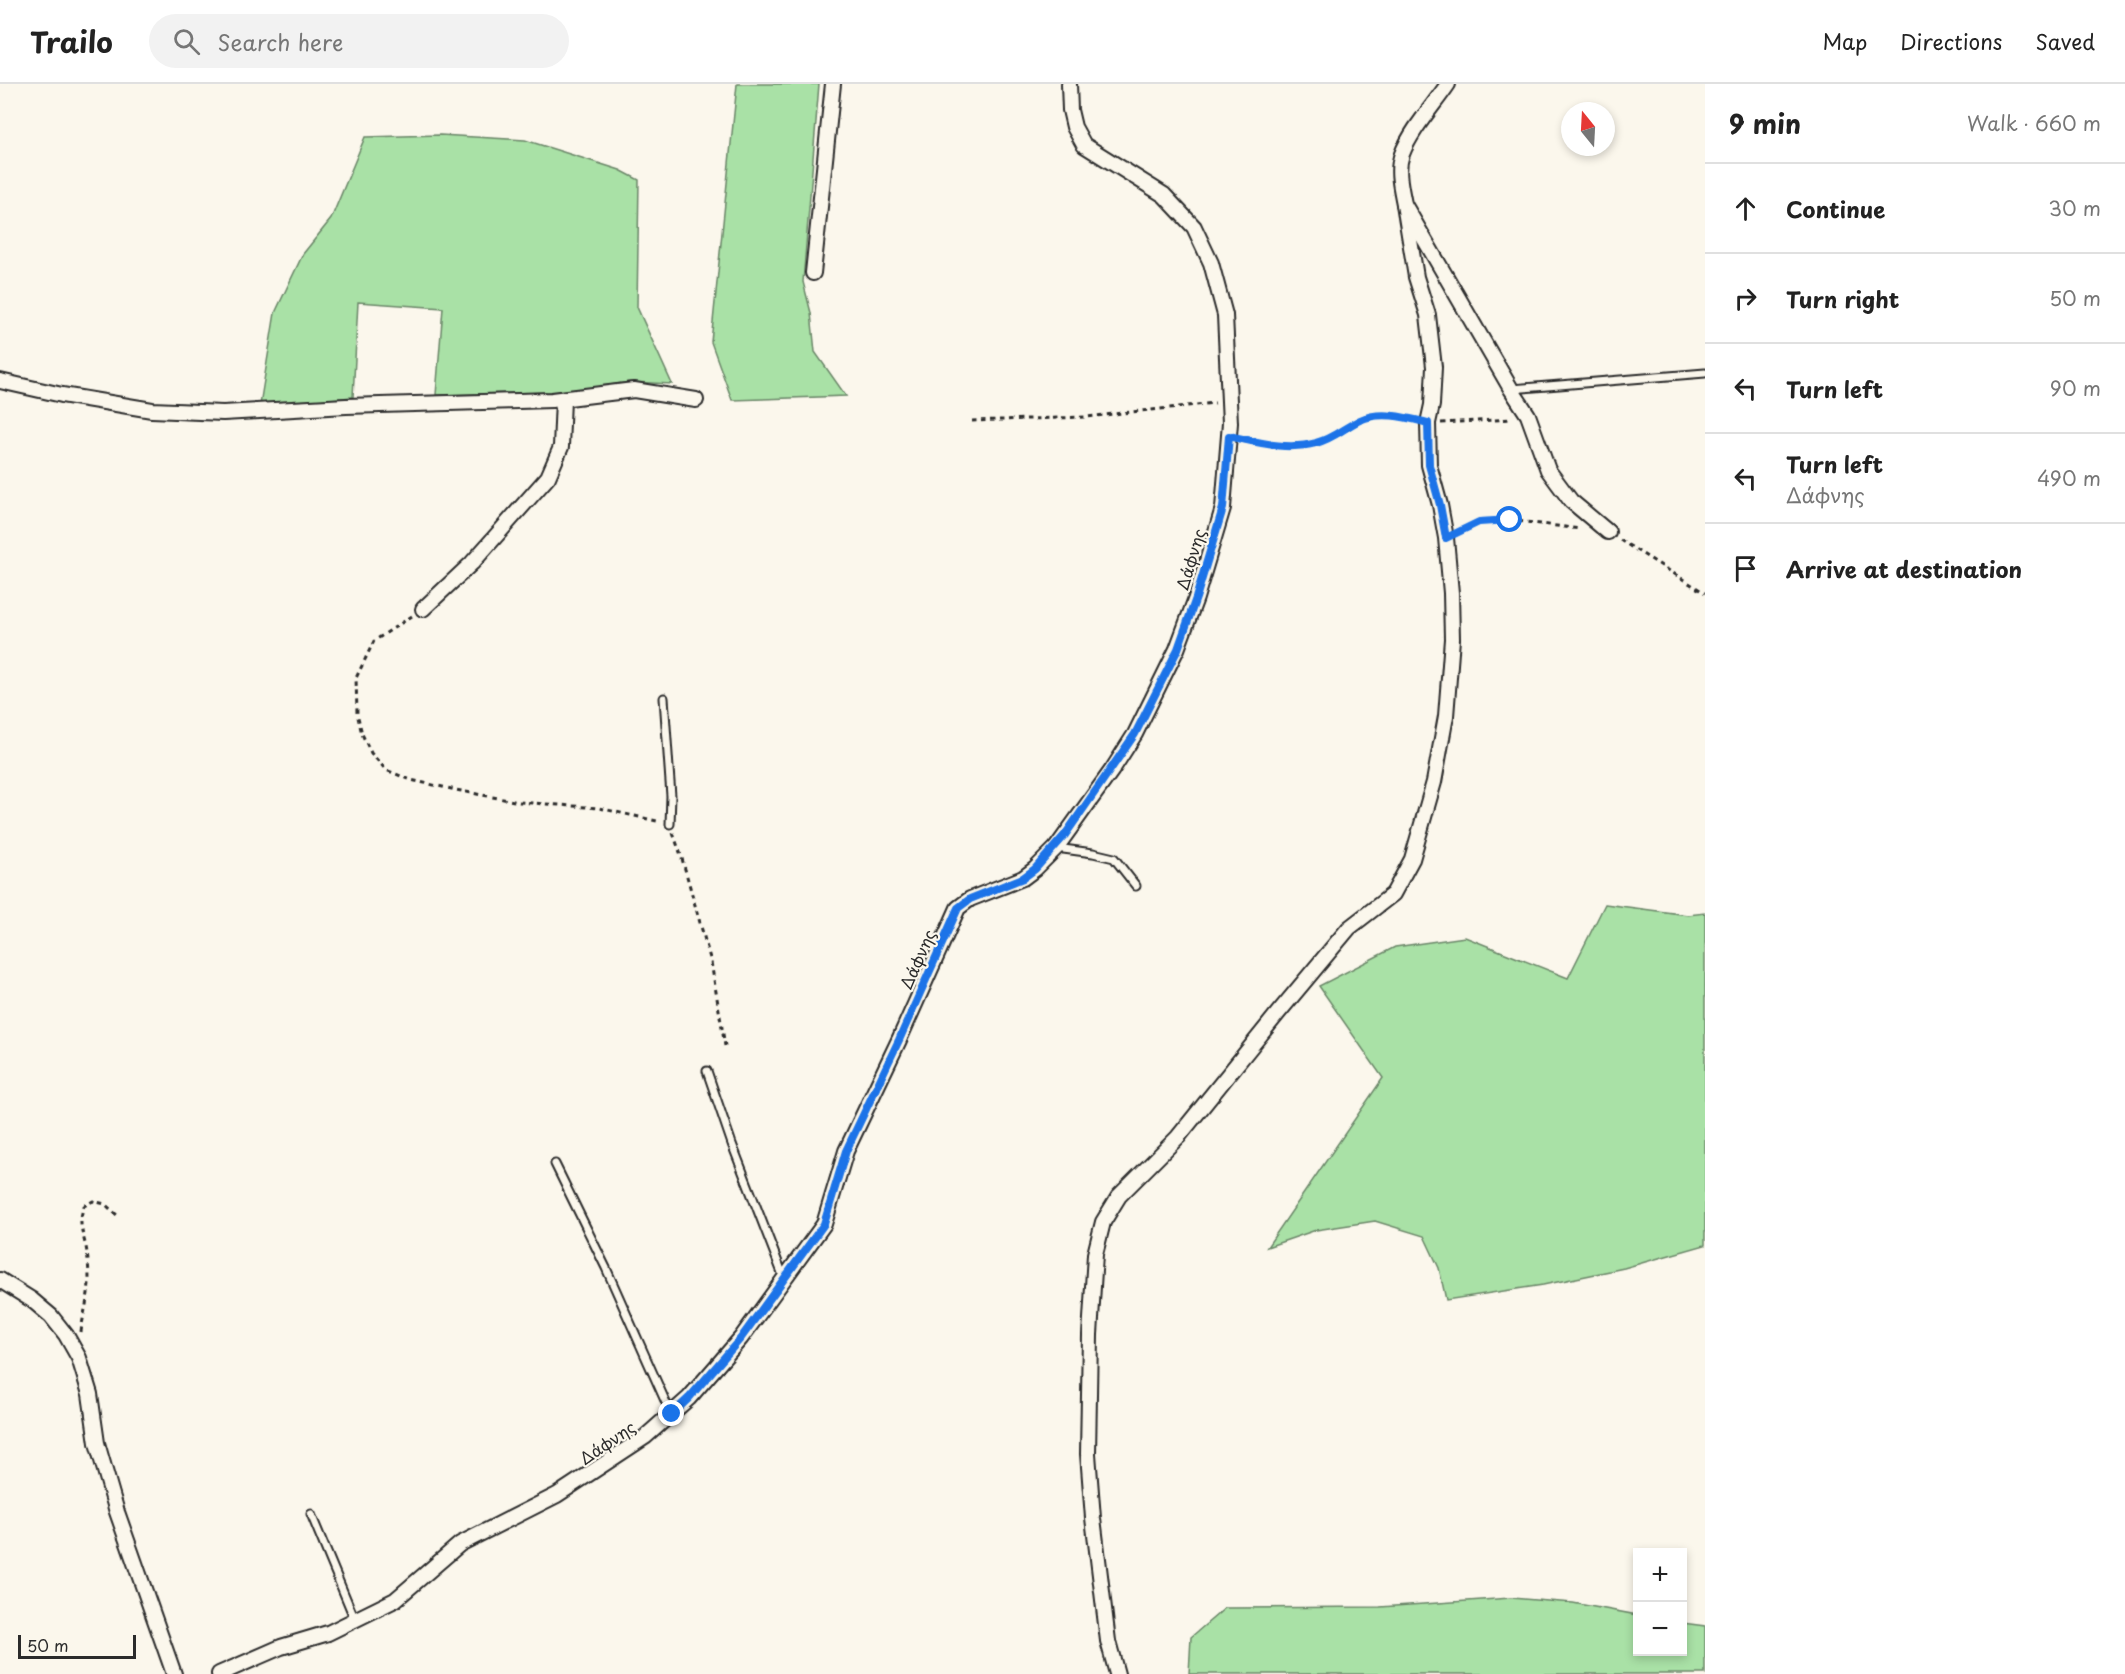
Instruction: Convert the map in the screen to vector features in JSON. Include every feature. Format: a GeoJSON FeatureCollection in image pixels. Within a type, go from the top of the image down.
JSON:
{"type":"FeatureCollection","features":[{"type":"Feature","properties":{"kind":"street"},"geometry":{"type":"LineString","coordinates":[[813,273],[833,84]]}},
{"type":"Feature","properties":{"kind":"street","name":"Δάφνης"},"geometry":{"type":"LineString","coordinates":[[219,1674],[250,1659],[328,1633],[395,1600],[460,1544],[557,1495],[645,1437],[689,1398],[734,1347],[824,1224],[846,1151],[958,908],[986,891],[1023,878],[1035,869],[1056,848],[1135,734],[1178,649],[1223,508],[1230,423],[1225,315],[1210,263],[1194,227],[1164,195],[1084,145],[1074,128],[1070,110],[1069,84]]}},
{"type":"Feature","properties":{"kind":"street"},"geometry":{"type":"LineString","coordinates":[[1117,1674],[1108,1641],[1093,1518],[1088,1454],[1090,1335],[1095,1254],[1103,1222],[1119,1196],[1178,1137],[1349,928],[1393,894],[1412,859],[1434,782],[1446,716],[1452,639],[1446,538],[1429,465],[1428,423],[1432,405],[1434,367],[1428,315],[1416,277],[1400,183],[1401,155],[1448,84]]}},
{"type":"Feature","properties":{"kind":"street"},"geometry":{"type":"LineString","coordinates":[[1404,204],[1528,415],[1548,470],[1571,501],[1608,532]]}},
{"type":"Feature","properties":{"kind":"street"},"geometry":{"type":"LineString","coordinates":[[0,381],[62,395],[152,410],[223,413],[346,406],[563,399],[634,390],[696,400]]}},
{"type":"Feature","properties":{"kind":"street"},"geometry":{"type":"LineString","coordinates":[[423,609],[471,563],[548,477],[561,447],[563,399]]}},
{"type":"Feature","properties":{"kind":"street"},"geometry":{"type":"LineString","coordinates":[[0,1281],[32,1300],[51,1316],[66,1335],[79,1358],[90,1394],[97,1443],[117,1512],[174,1674]]}},
{"type":"Feature","properties":{"kind":"lane"},"geometry":{"type":"LineString","coordinates":[[1511,389],[1705,373]]}},
{"type":"Feature","properties":{"kind":"lane"},"geometry":{"type":"LineString","coordinates":[[664,698],[671,796],[670,824]]}},
{"type":"Feature","properties":{"kind":"lane"},"geometry":{"type":"LineString","coordinates":[[1056,848],[1114,858],[1136,886]]}},
{"type":"Feature","properties":{"kind":"lane"},"geometry":{"type":"LineString","coordinates":[[707,1071],[784,1280]]}},
{"type":"Feature","properties":{"kind":"lane"},"geometry":{"type":"LineString","coordinates":[[555,1164],[606,1268],[672,1414]]}},
{"type":"Feature","properties":{"kind":"lane"},"geometry":{"type":"LineString","coordinates":[[311,1514],[355,1620]]}},
{"type":"Feature","properties":{"kind":"path"},"geometry":{"type":"LineString","coordinates":[[972,421],[1086,417],[1228,401]]}},
{"type":"Feature","properties":{"kind":"path"},"geometry":{"type":"LineString","coordinates":[[1229,436],[1275,446],[1296,446],[1316,444],[1361,419],[1382,416],[1403,417],[1428,423],[1498,420],[1528,415]]}},
{"type":"Feature","properties":{"kind":"path"},"geometry":{"type":"LineString","coordinates":[[1446,538],[1479,522],[1510,520],[1608,532],[1705,593]]}},
{"type":"Feature","properties":{"kind":"path"},"geometry":{"type":"LineString","coordinates":[[423,609],[374,641],[356,678],[357,713],[370,753],[386,770],[411,780],[519,802],[600,808],[670,824],[711,962],[725,1046]]}},
{"type":"Feature","properties":{"kind":"path"},"geometry":{"type":"LineString","coordinates":[[79,1358],[89,1279],[86,1249],[79,1227],[81,1213],[84,1206],[93,1201],[105,1204],[120,1218]]}},
{"type":"Feature","properties":{"kind":"green space"},"geometry":{"type":"Polygon","coordinates":[[[737,84],[819,84],[803,282],[811,313],[815,352],[846,396],[732,400],[711,342],[737,84]]]}},
{"type":"Feature","properties":{"kind":"green space"},"geometry":{"type":"Polygon","coordinates":[[[440,135],[525,140],[620,170],[639,180],[637,307],[672,384],[630,382],[561,392],[436,395],[443,308],[358,302],[353,397],[260,405],[275,313],[303,254],[331,219],[365,137],[440,135]]]}},
{"type":"Feature","properties":{"kind":"green space"},"geometry":{"type":"Polygon","coordinates":[[[1605,904],[1688,915],[1705,913],[1705,1245],[1624,1268],[1543,1285],[1446,1300],[1439,1268],[1424,1236],[1375,1221],[1316,1230],[1267,1247],[1383,1078],[1319,986],[1395,947],[1465,937],[1568,978],[1605,904]]]}},
{"type":"Feature","properties":{"kind":"green space"},"geometry":{"type":"Polygon","coordinates":[[[1511,1598],[1573,1603],[1633,1614],[1633,1656],[1687,1656],[1687,1624],[1705,1626],[1705,1674],[1189,1674],[1191,1637],[1225,1608],[1380,1607],[1511,1598]]]}},
{"type":"Feature","properties":{"kind":"route"},"geometry":{"type":"LineString","coordinates":[[672,1414],[689,1398],[741,1338],[824,1224],[846,1151],[958,908],[986,891],[1023,878],[1035,869],[1056,848],[1135,734],[1178,649],[1196,598],[1223,508],[1229,436],[1275,446],[1296,446],[1316,444],[1347,429],[1361,419],[1382,416],[1403,417],[1428,423],[1429,465],[1446,538],[1479,522],[1510,520]]}}]}
